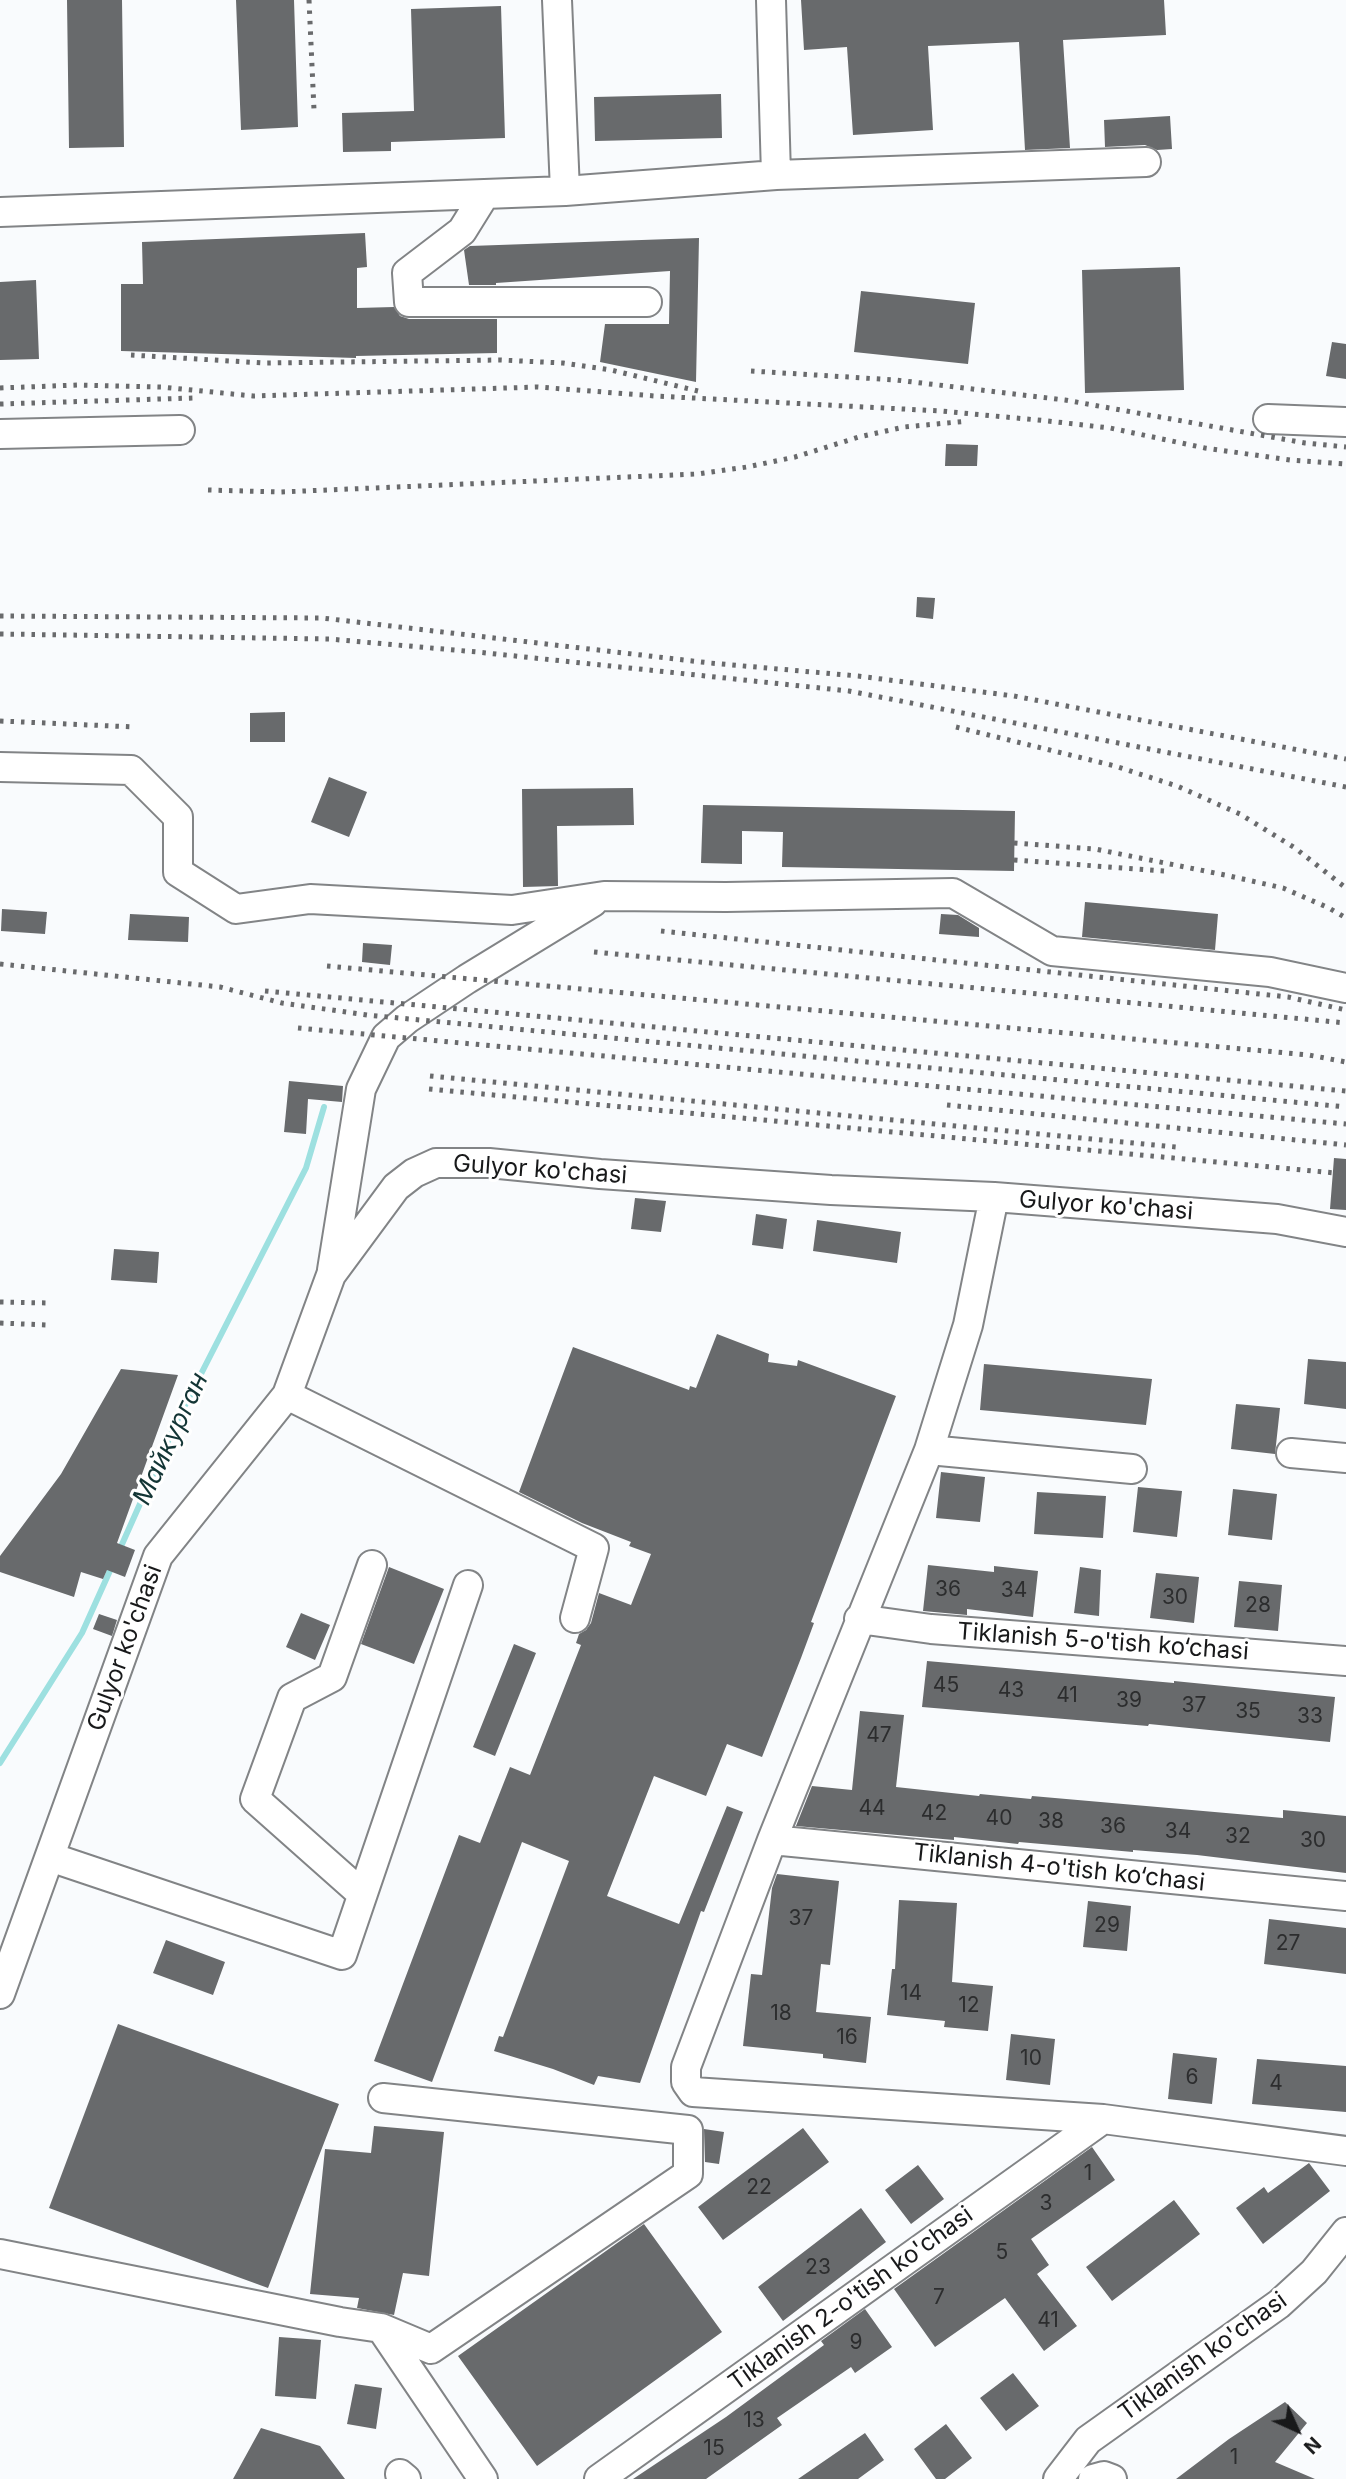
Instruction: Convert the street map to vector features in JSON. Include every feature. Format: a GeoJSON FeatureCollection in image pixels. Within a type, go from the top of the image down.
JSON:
{"type":"FeatureCollection","features":[{"type":"Feature","properties":{"kind":"street"},"geometry":{"type":"LineString","coordinates":[[557,0],[565,191]]}},
{"type":"Feature","properties":{"kind":"street"},"geometry":{"type":"LineString","coordinates":[[771,0],[776,175]]}},
{"type":"Feature","properties":{"kind":"street"},"geometry":{"type":"LineString","coordinates":[[0,212],[565,191],[776,175],[1146,162]]}},
{"type":"Feature","properties":{"kind":"street"},"geometry":{"type":"LineString","coordinates":[[485,194],[463,231],[407,273],[409,302],[647,302]]}},
{"type":"Feature","properties":{"kind":"street"},"geometry":{"type":"LineString","coordinates":[[1268,419],[1346,422]]}},
{"type":"Feature","properties":{"kind":"street"},"geometry":{"type":"LineString","coordinates":[[0,434],[180,430]]}},
{"type":"Feature","properties":{"kind":"street"},"geometry":{"type":"LineString","coordinates":[[0,767],[131,770],[178,817],[178,872],[236,909],[310,899],[512,910],[604,895],[726,898],[953,893],[1052,951],[1270,972],[1346,988]]}},
{"type":"Feature","properties":{"kind":"street"},"geometry":{"type":"LineString","coordinates":[[331,1275],[361,1089],[386,1037],[407,1019],[467,979],[604,895]]}},
{"type":"Feature","properties":{"kind":"street","name":"Gulyor ko'chasi"},"geometry":{"type":"LineString","coordinates":[[0,1994],[158,1556],[287,1395],[331,1275],[396,1186],[414,1173],[436,1163],[489,1163],[641,1177],[831,1190],[994,1197],[1277,1219],[1346,1232]]}},
{"type":"Feature","properties":{"kind":"street"},"geometry":{"type":"LineString","coordinates":[[994,1197],[968,1325],[929,1450],[772,1840],[686,2067],[686,2082],[693,2092],[1103,2119],[1346,2151]]}},
{"type":"Feature","properties":{"kind":"street"},"geometry":{"type":"LineString","coordinates":[[287,1395],[594,1548],[575,1618]]}},
{"type":"Feature","properties":{"kind":"street"},"geometry":{"type":"LineString","coordinates":[[929,1450],[1132,1469]]}},
{"type":"Feature","properties":{"kind":"street"},"geometry":{"type":"LineString","coordinates":[[1291,1453],[1346,1458]]}},
{"type":"Feature","properties":{"kind":"street"},"geometry":{"type":"LineString","coordinates":[[362,1894],[255,1799],[292,1698],[332,1677],[372,1565]]}},
{"type":"Feature","properties":{"kind":"street"},"geometry":{"type":"LineString","coordinates":[[50,1857],[342,1955],[468,1585]]}},
{"type":"Feature","properties":{"kind":"street","name":"Tiklanish 5-o'tish ko‘chasi"},"geometry":{"type":"LineString","coordinates":[[859,1619],[931,1629],[1346,1661]]}},
{"type":"Feature","properties":{"kind":"street","name":"Tiklanish 4-o'tish ko‘chasi"},"geometry":{"type":"LineString","coordinates":[[772,1840],[1346,1896]]}},
{"type":"Feature","properties":{"kind":"street"},"geometry":{"type":"LineString","coordinates":[[0,2254],[326,2320],[381,2328],[431,2349],[688,2174],[688,2130],[383,2098]]}},
{"type":"Feature","properties":{"kind":"street","name":"Tiklanish 2-o'tish ko'chasi"},"geometry":{"type":"LineString","coordinates":[[599,2479],[1103,2119]]}},
{"type":"Feature","properties":{"kind":"street","name":"Tiklanish ko'chasi"},"geometry":{"type":"LineString","coordinates":[[1058,2479],[1088,2440],[1279,2304],[1314,2272],[1346,2232]]}},
{"type":"Feature","properties":{"kind":"street"},"geometry":{"type":"LineString","coordinates":[[381,2328],[484,2479]]}},
{"type":"Feature","properties":{"kind":"street"},"geometry":{"type":"LineString","coordinates":[[1093,2479],[1104,2476],[1112,2479]]}},
{"type":"Feature","properties":{"kind":"building"},"geometry":{"type":"Polygon","coordinates":[[[67,0],[122,0],[124,147],[69,148],[67,0]]]}},
{"type":"Feature","properties":{"kind":"building"},"geometry":{"type":"Polygon","coordinates":[[[236,0],[294,0],[298,127],[241,130],[236,0]]]}},
{"type":"Feature","properties":{"kind":"building"},"geometry":{"type":"Polygon","coordinates":[[[801,0],[1164,0],[1166,35],[1063,40],[1070,148],[1025,150],[1019,42],[928,46],[933,130],[853,135],[847,47],[804,50],[801,0]]]}},
{"type":"Feature","properties":{"kind":"building"},"geometry":{"type":"Polygon","coordinates":[[[501,6],[505,138],[391,142],[391,151],[343,152],[342,113],[414,111],[411,9],[501,6]]]}},
{"type":"Feature","properties":{"kind":"building"},"geometry":{"type":"Polygon","coordinates":[[[721,94],[722,138],[595,141],[594,97],[721,94]]]}},
{"type":"Feature","properties":{"kind":"building"},"geometry":{"type":"Polygon","coordinates":[[[1170,116],[1172,149],[1157,150],[1145,145],[1105,147],[1104,120],[1170,116]]]}},
{"type":"Feature","properties":{"kind":"building"},"geometry":{"type":"Polygon","coordinates":[[[365,233],[367,267],[357,268],[357,308],[394,307],[400,316],[409,319],[497,319],[497,353],[356,358],[121,351],[121,284],[143,284],[142,242],[365,233]]]}},
{"type":"Feature","properties":{"kind":"building"},"geometry":{"type":"Polygon","coordinates":[[[699,238],[696,382],[600,362],[605,324],[669,324],[670,271],[469,285],[464,250],[470,246],[699,238]]]}},
{"type":"Feature","properties":{"kind":"building"},"geometry":{"type":"Polygon","coordinates":[[[1180,267],[1184,390],[1085,393],[1082,270],[1180,267]]]}},
{"type":"Feature","properties":{"kind":"building"},"geometry":{"type":"Polygon","coordinates":[[[36,280],[39,359],[0,360],[0,282],[36,280]]]}},
{"type":"Feature","properties":{"kind":"building"},"geometry":{"type":"Polygon","coordinates":[[[861,291],[975,303],[968,364],[854,352],[861,291]]]}},
{"type":"Feature","properties":{"kind":"building"},"geometry":{"type":"Polygon","coordinates":[[[1332,342],[1346,344],[1346,379],[1326,376],[1332,342]]]}},
{"type":"Feature","properties":{"kind":"building"},"geometry":{"type":"Polygon","coordinates":[[[946,444],[978,445],[977,466],[945,466],[946,444]]]}},
{"type":"Feature","properties":{"kind":"building"},"geometry":{"type":"Polygon","coordinates":[[[917,597],[935,598],[933,619],[916,617],[917,597]]]}},
{"type":"Feature","properties":{"kind":"building"},"geometry":{"type":"Polygon","coordinates":[[[285,712],[285,742],[250,742],[250,713],[285,712]]]}},
{"type":"Feature","properties":{"kind":"building"},"geometry":{"type":"Polygon","coordinates":[[[329,777],[367,792],[349,837],[311,822],[329,777]]]}},
{"type":"Feature","properties":{"kind":"building"},"geometry":{"type":"Polygon","coordinates":[[[633,788],[634,825],[557,826],[558,886],[523,887],[522,789],[633,788]]]}},
{"type":"Feature","properties":{"kind":"building"},"geometry":{"type":"Polygon","coordinates":[[[703,805],[1015,811],[1014,871],[782,867],[783,832],[742,831],[742,864],[701,863],[703,805]]]}},
{"type":"Feature","properties":{"kind":"building"},"geometry":{"type":"Polygon","coordinates":[[[1085,902],[1218,914],[1215,950],[1082,937],[1085,902]]]}},
{"type":"Feature","properties":{"kind":"building"},"geometry":{"type":"Polygon","coordinates":[[[2,909],[47,912],[45,934],[1,931],[2,909]]]}},
{"type":"Feature","properties":{"kind":"building"},"geometry":{"type":"Polygon","coordinates":[[[130,914],[189,917],[188,942],[128,940],[130,914]]]}},
{"type":"Feature","properties":{"kind":"building"},"geometry":{"type":"Polygon","coordinates":[[[941,914],[958,915],[979,928],[979,937],[939,934],[941,914]]]}},
{"type":"Feature","properties":{"kind":"building"},"geometry":{"type":"Polygon","coordinates":[[[363,943],[392,945],[390,965],[362,962],[363,943]]]}},
{"type":"Feature","properties":{"kind":"building"},"geometry":{"type":"Polygon","coordinates":[[[289,1081],[343,1086],[342,1102],[308,1099],[306,1134],[284,1132],[289,1081]]]}},
{"type":"Feature","properties":{"kind":"building"},"geometry":{"type":"Polygon","coordinates":[[[1334,1158],[1346,1159],[1346,1210],[1330,1209],[1334,1158]]]}},
{"type":"Feature","properties":{"kind":"building"},"geometry":{"type":"Polygon","coordinates":[[[635,1198],[666,1201],[661,1232],[631,1229],[635,1198]]]}},
{"type":"Feature","properties":{"kind":"building"},"geometry":{"type":"Polygon","coordinates":[[[756,1214],[787,1219],[783,1249],[752,1245],[756,1214]]]}},
{"type":"Feature","properties":{"kind":"building"},"geometry":{"type":"Polygon","coordinates":[[[817,1220],[901,1232],[897,1263],[813,1251],[817,1220]]]}},
{"type":"Feature","properties":{"kind":"building"},"geometry":{"type":"Polygon","coordinates":[[[114,1249],[159,1252],[157,1283],[111,1280],[114,1249]]]}},
{"type":"Feature","properties":{"kind":"building"},"geometry":{"type":"Polygon","coordinates":[[[717,1334],[769,1354],[768,1362],[797,1366],[798,1360],[896,1396],[811,1622],[814,1623],[762,1757],[727,1744],[706,1796],[654,1776],[607,1896],[679,1924],[727,1806],[743,1812],[704,1912],[701,1911],[640,2083],[598,2076],[594,2085],[494,2051],[499,2036],[503,2037],[569,1861],[522,1842],[432,2082],[374,2061],[459,1835],[480,1843],[510,1767],[530,1775],[581,1645],[576,1643],[579,1634],[591,1623],[599,1593],[631,1605],[651,1554],[629,1546],[631,1542],[582,1523],[519,1492],[573,1347],[689,1390],[690,1386],[696,1388],[717,1334]]]}},
{"type":"Feature","properties":{"kind":"building"},"geometry":{"type":"Polygon","coordinates":[[[1308,1359],[1346,1362],[1346,1409],[1304,1404],[1308,1359]]]}},
{"type":"Feature","properties":{"kind":"building"},"geometry":{"type":"Polygon","coordinates":[[[984,1364],[1152,1379],[1146,1425],[980,1410],[984,1364]]]}},
{"type":"Feature","properties":{"kind":"building"},"geometry":{"type":"Polygon","coordinates":[[[121,1369],[178,1375],[117,1543],[135,1550],[125,1577],[107,1570],[103,1579],[81,1572],[74,1597],[0,1572],[0,1556],[61,1474],[121,1369]]]}},
{"type":"Feature","properties":{"kind":"building"},"geometry":{"type":"Polygon","coordinates":[[[1236,1404],[1280,1408],[1275,1454],[1231,1449],[1236,1404]]]}},
{"type":"Feature","properties":{"kind":"building"},"geometry":{"type":"Polygon","coordinates":[[[941,1472],[985,1477],[980,1522],[936,1518],[941,1472]]]}},
{"type":"Feature","properties":{"kind":"building"},"geometry":{"type":"Polygon","coordinates":[[[1138,1487],[1182,1491],[1177,1537],[1133,1532],[1138,1487]]]}},
{"type":"Feature","properties":{"kind":"building"},"geometry":{"type":"Polygon","coordinates":[[[1233,1489],[1277,1494],[1272,1540],[1228,1535],[1233,1489]]]}},
{"type":"Feature","properties":{"kind":"building"},"geometry":{"type":"Polygon","coordinates":[[[1037,1492],[1106,1496],[1103,1538],[1034,1534],[1037,1492]]]}},
{"type":"Feature","properties":{"kind":"building"},"geometry":{"type":"Polygon","coordinates":[[[928,1565],[994,1572],[994,1566],[1038,1571],[1033,1617],[967,1609],[967,1615],[923,1611],[928,1565]]]}},
{"type":"Feature","properties":{"kind":"building"},"geometry":{"type":"Polygon","coordinates":[[[389,1567],[444,1589],[414,1664],[361,1644],[389,1567]]]}},
{"type":"Feature","properties":{"kind":"building"},"geometry":{"type":"Polygon","coordinates":[[[1080,1567],[1101,1570],[1099,1616],[1074,1613],[1080,1567]]]}},
{"type":"Feature","properties":{"kind":"building"},"geometry":{"type":"Polygon","coordinates":[[[1156,1573],[1199,1577],[1194,1623],[1150,1618],[1156,1573]]]}},
{"type":"Feature","properties":{"kind":"building"},"geometry":{"type":"Polygon","coordinates":[[[1239,1581],[1282,1585],[1278,1631],[1234,1627],[1239,1581]]]}},
{"type":"Feature","properties":{"kind":"building"},"geometry":{"type":"Polygon","coordinates":[[[301,1613],[330,1625],[315,1660],[286,1647],[301,1613]]]}},
{"type":"Feature","properties":{"kind":"building"},"geometry":{"type":"Polygon","coordinates":[[[99,1614],[117,1620],[112,1636],[93,1629],[99,1614]]]}},
{"type":"Feature","properties":{"kind":"building"},"geometry":{"type":"Polygon","coordinates":[[[514,1644],[536,1653],[495,1756],[473,1747],[514,1644]]]}},
{"type":"Feature","properties":{"kind":"building"},"geometry":{"type":"Polygon","coordinates":[[[927,1661],[1335,1697],[1330,1742],[1149,1724],[922,1707],[927,1661]]]}},
{"type":"Feature","properties":{"kind":"building"},"geometry":{"type":"Polygon","coordinates":[[[860,1711],[904,1715],[896,1787],[979,1796],[1031,1799],[1032,1796],[1283,1818],[1283,1810],[1346,1816],[1346,1873],[1197,1855],[1018,1844],[954,1837],[954,1840],[796,1826],[812,1786],[852,1790],[860,1711]]]}},
{"type":"Feature","properties":{"kind":"building"},"geometry":{"type":"Polygon","coordinates":[[[777,1874],[839,1881],[830,1965],[821,1964],[816,2012],[871,2017],[866,2063],[823,2058],[823,2054],[743,2046],[751,1974],[762,1975],[772,1888],[777,1874]]]}},
{"type":"Feature","properties":{"kind":"building"},"geometry":{"type":"Polygon","coordinates":[[[899,1900],[957,1903],[952,1982],[993,1986],[988,2031],[944,2027],[945,2021],[887,2015],[892,1969],[895,1969],[899,1900]]]}},
{"type":"Feature","properties":{"kind":"building"},"geometry":{"type":"Polygon","coordinates":[[[1088,1901],[1131,1906],[1127,1951],[1083,1947],[1088,1901]]]}},
{"type":"Feature","properties":{"kind":"building"},"geometry":{"type":"Polygon","coordinates":[[[1269,1919],[1346,1928],[1346,1974],[1264,1964],[1269,1919]]]}},
{"type":"Feature","properties":{"kind":"building"},"geometry":{"type":"Polygon","coordinates":[[[166,1940],[225,1962],[213,1995],[153,1973],[166,1940]]]}},
{"type":"Feature","properties":{"kind":"building"},"geometry":{"type":"Polygon","coordinates":[[[118,2024],[339,2104],[268,2288],[49,2208],[118,2024]]]}},
{"type":"Feature","properties":{"kind":"building"},"geometry":{"type":"Polygon","coordinates":[[[1011,2034],[1055,2039],[1050,2085],[1006,2080],[1011,2034]]]}},
{"type":"Feature","properties":{"kind":"building"},"geometry":{"type":"Polygon","coordinates":[[[1173,2053],[1217,2058],[1212,2104],[1168,2099],[1173,2053]]]}},
{"type":"Feature","properties":{"kind":"building"},"geometry":{"type":"Polygon","coordinates":[[[1257,2059],[1346,2066],[1346,2112],[1252,2104],[1257,2059]]]}},
{"type":"Feature","properties":{"kind":"building"},"geometry":{"type":"Polygon","coordinates":[[[374,2126],[444,2132],[429,2276],[403,2273],[394,2315],[357,2308],[359,2298],[310,2294],[325,2149],[371,2153],[374,2126]]]}},
{"type":"Feature","properties":{"kind":"building"},"geometry":{"type":"Polygon","coordinates":[[[803,2128],[829,2162],[723,2240],[698,2207],[803,2128]]]}},
{"type":"Feature","properties":{"kind":"building"},"geometry":{"type":"Polygon","coordinates":[[[704,2129],[724,2132],[719,2164],[705,2162],[704,2129]]]}},
{"type":"Feature","properties":{"kind":"building"},"geometry":{"type":"Polygon","coordinates":[[[1092,2147],[1115,2180],[1031,2239],[1049,2265],[1037,2274],[1077,2326],[1044,2351],[1005,2298],[935,2347],[894,2289],[1092,2147]]]}},
{"type":"Feature","properties":{"kind":"building"},"geometry":{"type":"Polygon","coordinates":[[[1309,2163],[1330,2191],[1263,2244],[1236,2208],[1264,2187],[1268,2193],[1309,2163]]]}},
{"type":"Feature","properties":{"kind":"building"},"geometry":{"type":"Polygon","coordinates":[[[918,2165],[944,2199],[911,2224],[885,2190],[918,2165]]]}},
{"type":"Feature","properties":{"kind":"building"},"geometry":{"type":"Polygon","coordinates":[[[1174,2200],[1200,2234],[1112,2301],[1086,2267],[1174,2200]]]}},
{"type":"Feature","properties":{"kind":"building"},"geometry":{"type":"Polygon","coordinates":[[[861,2208],[886,2242],[783,2321],[758,2287],[861,2208]]]}},
{"type":"Feature","properties":{"kind":"building"},"geometry":{"type":"Polygon","coordinates":[[[644,2224],[722,2332],[537,2466],[458,2356],[644,2224]]]}},
{"type":"Feature","properties":{"kind":"building"},"geometry":{"type":"Polygon","coordinates":[[[865,2309],[892,2347],[855,2373],[851,2367],[777,2418],[782,2425],[706,2479],[633,2479],[726,2417],[824,2345],[821,2341],[865,2309]]]}},
{"type":"Feature","properties":{"kind":"building"},"geometry":{"type":"Polygon","coordinates":[[[279,2337],[321,2340],[316,2399],[275,2396],[279,2337]]]}},
{"type":"Feature","properties":{"kind":"building"},"geometry":{"type":"Polygon","coordinates":[[[1013,2373],[1039,2406],[1006,2431],[980,2398],[1013,2373]]]}},
{"type":"Feature","properties":{"kind":"building"},"geometry":{"type":"Polygon","coordinates":[[[355,2384],[382,2388],[376,2429],[347,2424],[355,2384]]]}},
{"type":"Feature","properties":{"kind":"building"},"geometry":{"type":"Polygon","coordinates":[[[1285,2402],[1307,2423],[1275,2462],[1315,2479],[1176,2479],[1229,2439],[1285,2402]]]}},
{"type":"Feature","properties":{"kind":"building"},"geometry":{"type":"Polygon","coordinates":[[[946,2424],[972,2458],[945,2479],[936,2479],[914,2449],[946,2424]]]}},
{"type":"Feature","properties":{"kind":"building"},"geometry":{"type":"Polygon","coordinates":[[[261,2428],[320,2446],[345,2479],[233,2479],[261,2428]]]}},
{"type":"Feature","properties":{"kind":"building"},"geometry":{"type":"Polygon","coordinates":[[[865,2433],[884,2460],[858,2479],[798,2479],[865,2433]]]}},
{"type":"Feature","properties":{"kind":"waterway","name":"Майкурган"},"geometry":{"type":"LineString","coordinates":[[119,1551],[176,1423],[306,1168],[324,1107]]}},
{"type":"Feature","properties":{"kind":"waterway","name":"Майкурган"},"geometry":{"type":"LineString","coordinates":[[0,1763],[82,1633],[113,1564]]}},
{"type":"Feature","properties":{"kind":"railway"},"geometry":{"type":"LineString","coordinates":[[309,0],[314,110]]}},
{"type":"Feature","properties":{"kind":"railway"},"geometry":{"type":"LineString","coordinates":[[131,355],[264,363],[501,360],[563,363],[611,370],[698,391]]}},
{"type":"Feature","properties":{"kind":"railway"},"geometry":{"type":"LineString","coordinates":[[751,371],[896,380],[1065,400],[1305,443],[1346,447]]}},
{"type":"Feature","properties":{"kind":"railway"},"geometry":{"type":"LineString","coordinates":[[0,388],[78,385],[161,387],[253,396],[538,387],[941,411],[1048,421],[1110,428],[1205,448],[1290,460],[1346,464]]}},
{"type":"Feature","properties":{"kind":"railway"},"geometry":{"type":"LineString","coordinates":[[0,404],[193,398]]}},
{"type":"Feature","properties":{"kind":"railway"},"geometry":{"type":"LineString","coordinates":[[208,490],[281,492],[697,474],[795,457],[859,437],[904,427],[968,421]]}},
{"type":"Feature","properties":{"kind":"railway"},"geometry":{"type":"LineString","coordinates":[[0,616],[322,618],[710,663],[858,676],[1014,696],[1346,759]]}},
{"type":"Feature","properties":{"kind":"railway"},"geometry":{"type":"LineString","coordinates":[[0,634],[329,639],[849,691],[1346,787]]}},
{"type":"Feature","properties":{"kind":"railway"},"geometry":{"type":"LineString","coordinates":[[0,721],[135,727]]}},
{"type":"Feature","properties":{"kind":"railway"},"geometry":{"type":"LineString","coordinates":[[956,727],[1115,766],[1177,786],[1240,814],[1295,848],[1346,888]]}},
{"type":"Feature","properties":{"kind":"railway"},"geometry":{"type":"LineString","coordinates":[[1014,843],[1095,849],[1283,888],[1346,918]]}},
{"type":"Feature","properties":{"kind":"railway"},"geometry":{"type":"LineString","coordinates":[[1014,860],[1164,871]]}},
{"type":"Feature","properties":{"kind":"railway"},"geometry":{"type":"LineString","coordinates":[[661,931],[1288,997],[1346,1010]]}},
{"type":"Feature","properties":{"kind":"railway"},"geometry":{"type":"LineString","coordinates":[[594,952],[1346,1023]]}},
{"type":"Feature","properties":{"kind":"railway"},"geometry":{"type":"LineString","coordinates":[[0,964],[220,987],[282,1003],[367,1015],[1346,1107]]}},
{"type":"Feature","properties":{"kind":"railway"},"geometry":{"type":"LineString","coordinates":[[327,966],[1309,1055],[1346,1062]]}},
{"type":"Feature","properties":{"kind":"railway"},"geometry":{"type":"LineString","coordinates":[[265,991],[1346,1091]]}},
{"type":"Feature","properties":{"kind":"railway"},"geometry":{"type":"LineString","coordinates":[[298,1028],[1346,1124]]}},
{"type":"Feature","properties":{"kind":"railway"},"geometry":{"type":"LineString","coordinates":[[430,1076],[1176,1147]]}},
{"type":"Feature","properties":{"kind":"railway"},"geometry":{"type":"LineString","coordinates":[[429,1089],[1346,1174]]}},
{"type":"Feature","properties":{"kind":"railway"},"geometry":{"type":"LineString","coordinates":[[947,1105],[1346,1145]]}},
{"type":"Feature","properties":{"kind":"railway"},"geometry":{"type":"LineString","coordinates":[[0,1302],[50,1303]]}},
{"type":"Feature","properties":{"kind":"railway"},"geometry":{"type":"LineString","coordinates":[[0,1323],[47,1325]]}}]}
